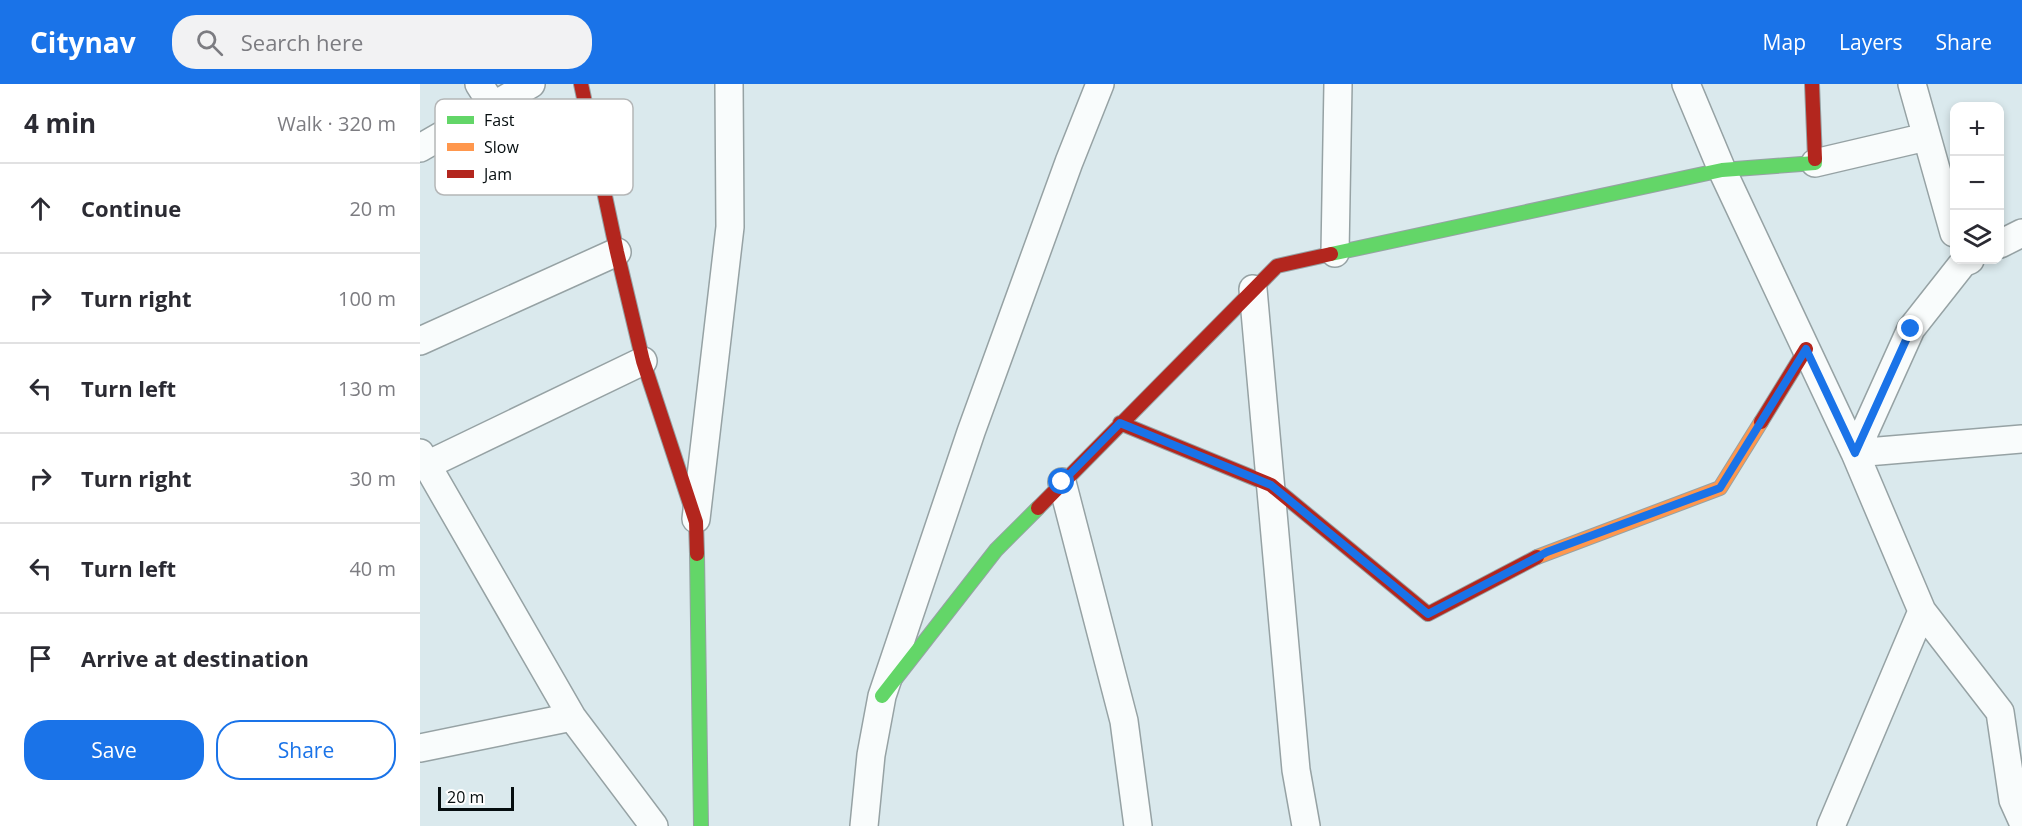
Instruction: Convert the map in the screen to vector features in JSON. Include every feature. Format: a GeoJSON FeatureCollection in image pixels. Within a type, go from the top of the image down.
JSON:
{"type":"FeatureCollection","features":[{"type":"Feature","properties":{"kind":"street"},"geometry":{"type":"LineString","coordinates":[[486,95],[531,84]]}},
{"type":"Feature","properties":{"kind":"street"},"geometry":{"type":"LineString","coordinates":[[581,84],[584,99]]}},
{"type":"Feature","properties":{"kind":"street"},"geometry":{"type":"LineString","coordinates":[[701,826],[696,522],[730,227],[729,84]]}},
{"type":"Feature","properties":{"kind":"street"},"geometry":{"type":"LineString","coordinates":[[864,826],[871,755],[882,696],[975,421],[1069,162],[1100,84]]}},
{"type":"Feature","properties":{"kind":"street"},"geometry":{"type":"LineString","coordinates":[[1335,253],[1338,84]]}},
{"type":"Feature","properties":{"kind":"street"},"geometry":{"type":"LineString","coordinates":[[1686,84],[1722,170],[1855,453],[1922,611],[2000,712],[2013,800],[2022,820]]}},
{"type":"Feature","properties":{"kind":"street"},"geometry":{"type":"LineString","coordinates":[[1812,84],[1815,163]]}},
{"type":"Feature","properties":{"kind":"street"},"geometry":{"type":"LineString","coordinates":[[1912,84],[1950,219]]}},
{"type":"Feature","properties":{"kind":"street"},"geometry":{"type":"LineString","coordinates":[[420,148],[435,136]]}},
{"type":"Feature","properties":{"kind":"street"},"geometry":{"type":"LineString","coordinates":[[882,696],[996,550],[1277,266],[1722,170],[1815,163],[1926,137]]}},
{"type":"Feature","properties":{"kind":"street"},"geometry":{"type":"LineString","coordinates":[[605,195],[644,361],[696,522]]}},
{"type":"Feature","properties":{"kind":"street"},"geometry":{"type":"LineString","coordinates":[[2004,242],[2022,233]]}},
{"type":"Feature","properties":{"kind":"street"},"geometry":{"type":"LineString","coordinates":[[420,341],[617,252]]}},
{"type":"Feature","properties":{"kind":"street"},"geometry":{"type":"LineString","coordinates":[[1855,453],[1911,329],[1963,264]]}},
{"type":"Feature","properties":{"kind":"street"},"geometry":{"type":"LineString","coordinates":[[1253,289],[1296,770],[1306,826]]}},
{"type":"Feature","properties":{"kind":"street"},"geometry":{"type":"LineString","coordinates":[[1120,423],[1271,485],[1428,614],[1547,552],[1720,488],[1806,349]]}},
{"type":"Feature","properties":{"kind":"street"},"geometry":{"type":"LineString","coordinates":[[644,361],[423,459],[572,717],[654,826]]}},
{"type":"Feature","properties":{"kind":"street"},"geometry":{"type":"LineString","coordinates":[[1855,453],[2022,439]]}},
{"type":"Feature","properties":{"kind":"street"},"geometry":{"type":"LineString","coordinates":[[1062,482],[1124,721],[1138,826]]}},
{"type":"Feature","properties":{"kind":"street"},"geometry":{"type":"LineString","coordinates":[[1831,826],[1922,611]]}},
{"type":"Feature","properties":{"kind":"street"},"geometry":{"type":"LineString","coordinates":[[420,748],[572,717]]}},
{"type":"Feature","properties":{"kind":"traffic: fast"},"geometry":{"type":"LineString","coordinates":[[1331,254],[1722,170],[1815,163],[1815,159]]}},
{"type":"Feature","properties":{"kind":"traffic: fast"},"geometry":{"type":"LineString","coordinates":[[882,696],[996,550],[1038,508]]}},
{"type":"Feature","properties":{"kind":"traffic: fast"},"geometry":{"type":"LineString","coordinates":[[697,554],[701,826]]}},
{"type":"Feature","properties":{"kind":"traffic: slow"},"geometry":{"type":"LineString","coordinates":[[1537,557],[1720,488],[1761,422]]}},
{"type":"Feature","properties":{"kind":"traffic: jam"},"geometry":{"type":"LineString","coordinates":[[581,84],[584,99]]}},
{"type":"Feature","properties":{"kind":"traffic: jam"},"geometry":{"type":"LineString","coordinates":[[1812,84],[1815,159]]}},
{"type":"Feature","properties":{"kind":"traffic: jam"},"geometry":{"type":"LineString","coordinates":[[605,195],[643,361],[696,522],[697,554]]}},
{"type":"Feature","properties":{"kind":"traffic: jam"},"geometry":{"type":"LineString","coordinates":[[1038,508],[1277,266],[1331,254]]}},
{"type":"Feature","properties":{"kind":"traffic: jam"},"geometry":{"type":"LineString","coordinates":[[1761,422],[1806,349]]}},
{"type":"Feature","properties":{"kind":"traffic: jam"},"geometry":{"type":"LineString","coordinates":[[1120,423],[1271,485],[1428,614],[1537,557]]}},
{"type":"Feature","properties":{"kind":"route"},"geometry":{"type":"LineString","coordinates":[[1062,482],[1120,423],[1271,485],[1428,614],[1547,552],[1720,488],[1806,349],[1855,453],[1911,329]]}}]}
